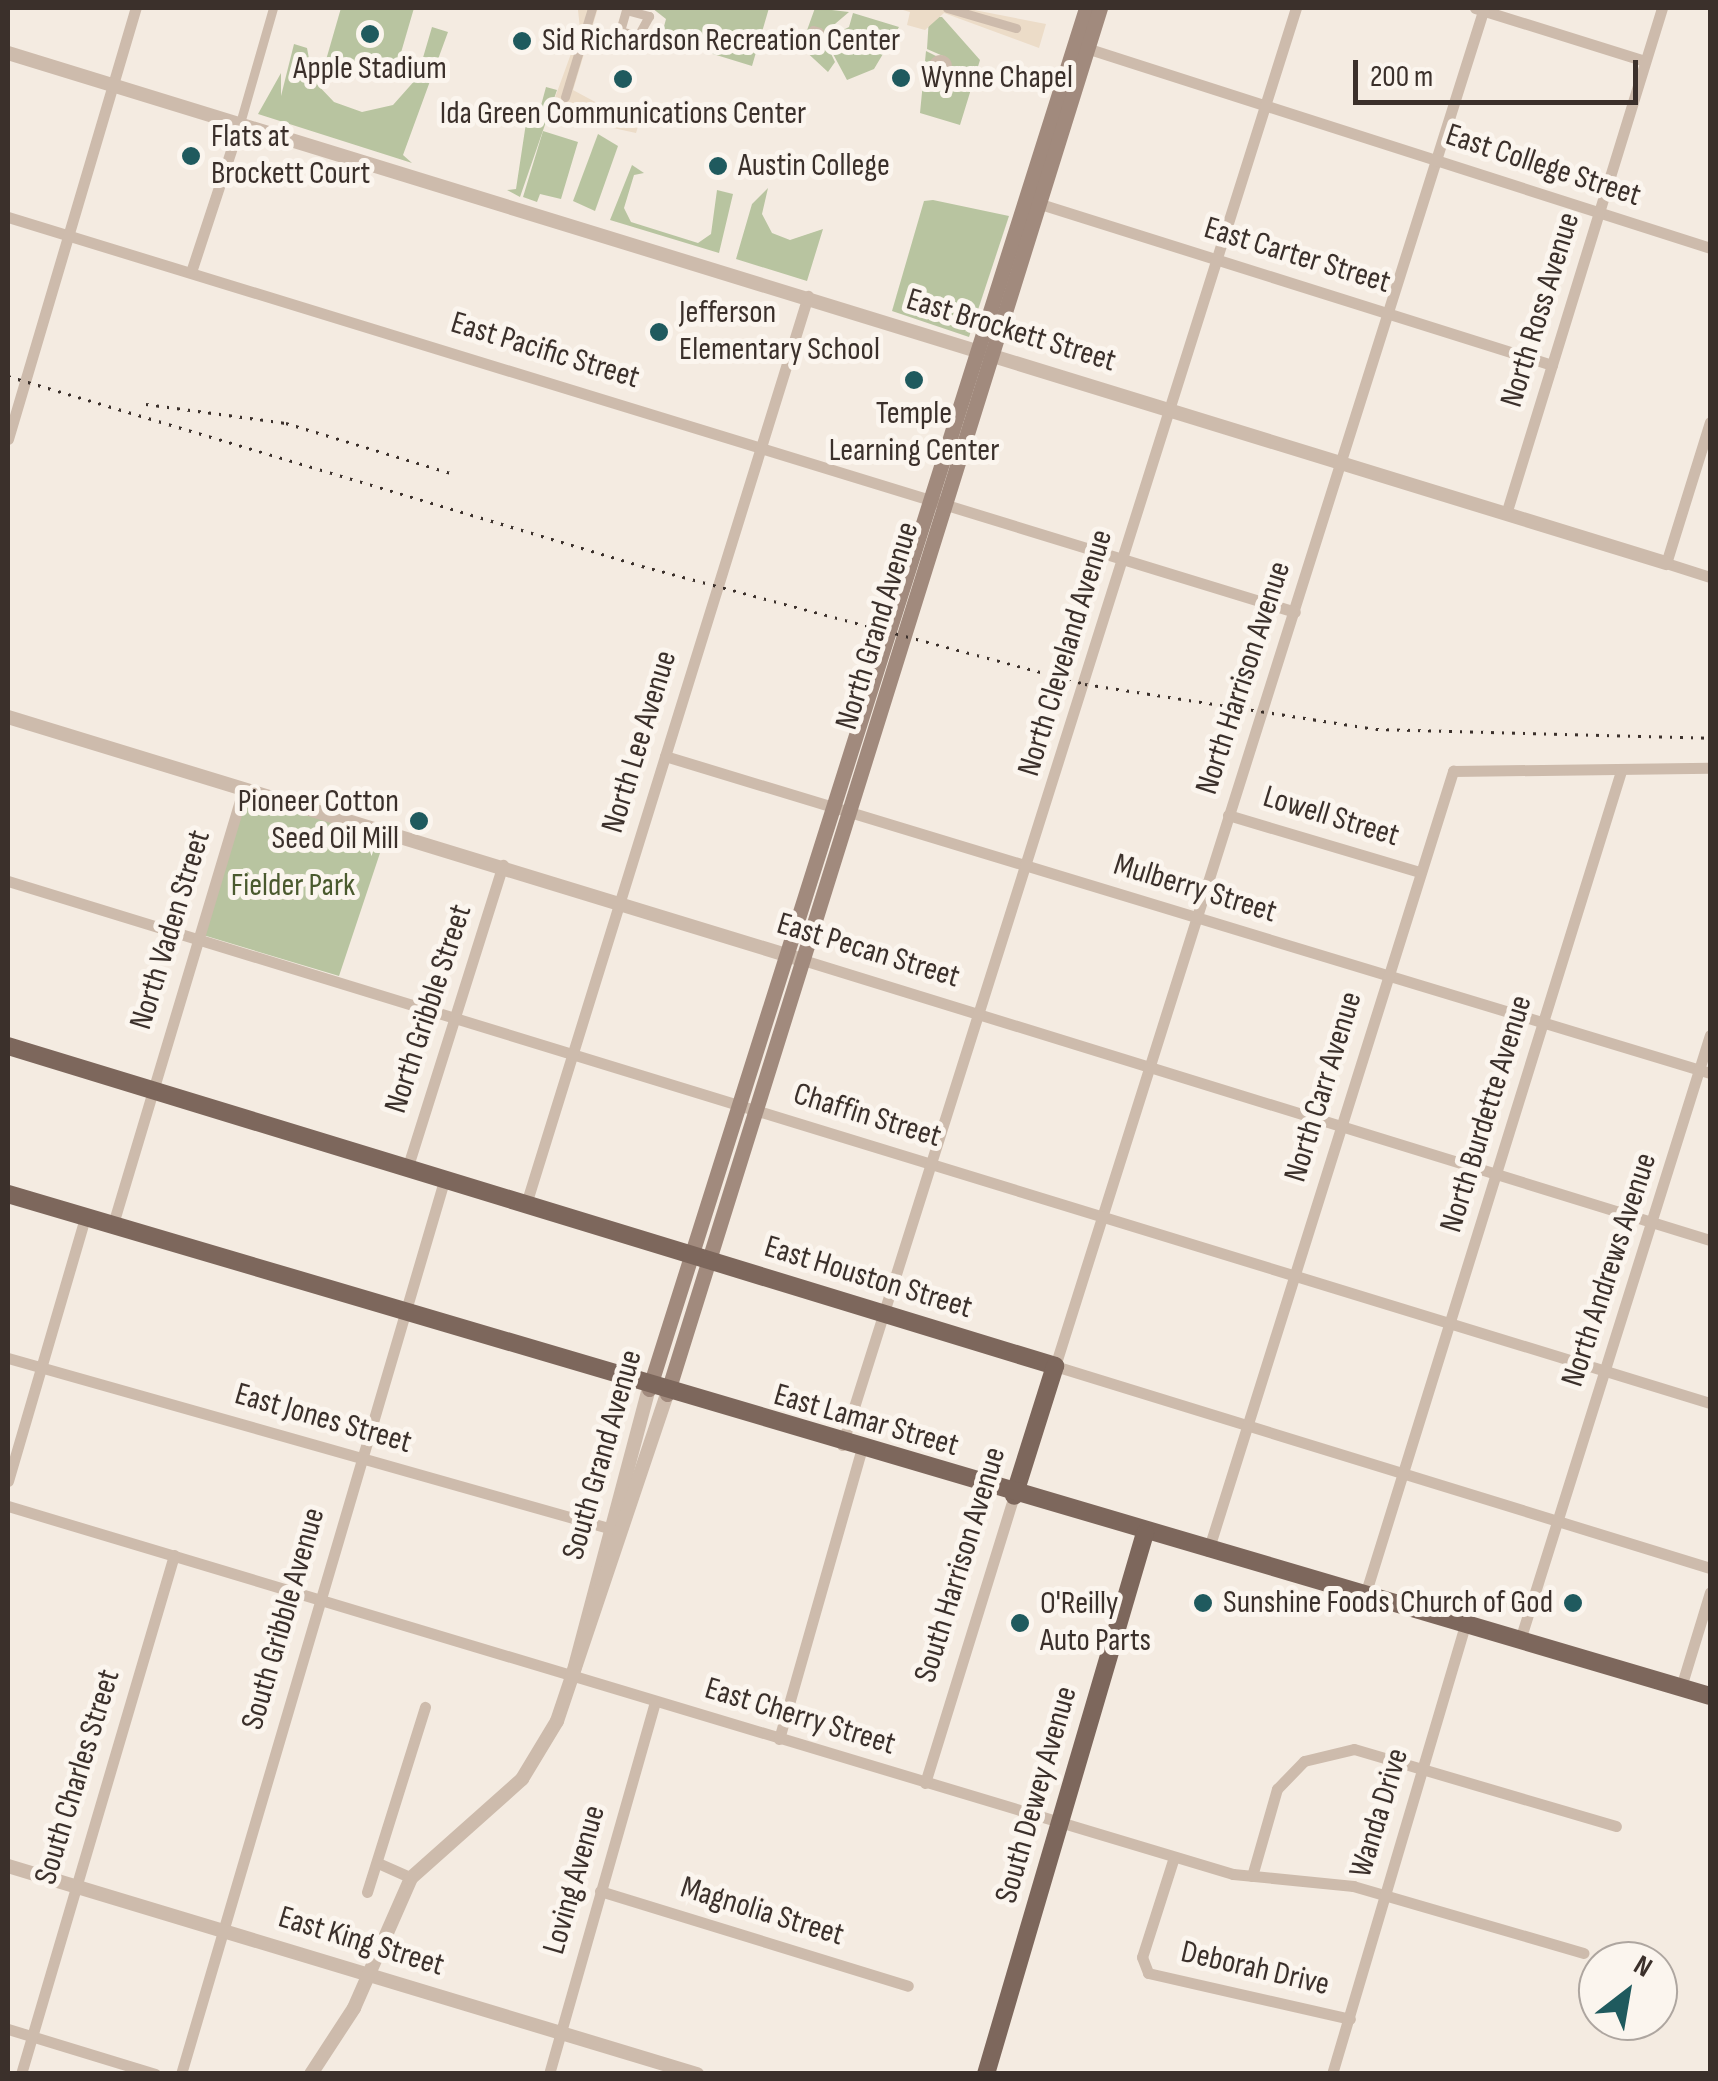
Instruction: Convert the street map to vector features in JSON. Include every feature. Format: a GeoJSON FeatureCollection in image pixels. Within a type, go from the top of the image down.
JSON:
{"type":"FeatureCollection","features":[{"type":"Feature","properties":{"kind":"main road","name":"North Grand Avenue"},"geometry":{"type":"LineString","coordinates":[[1081,46],[1086,8]]}},
{"type":"Feature","properties":{"kind":"main road","name":"North Grand Avenue"},"geometry":{"type":"LineString","coordinates":[[701,1259],[1081,46],[1100,8]]}},
{"type":"Feature","properties":{"kind":"main road","name":"East Houston Street"},"geometry":{"type":"LineString","coordinates":[[8,1046],[1055,1366]]}},
{"type":"Feature","properties":{"kind":"main road","name":"East Lamar Street"},"geometry":{"type":"LineString","coordinates":[[8,1194],[400,1317],[1710,1696]]}},
{"type":"Feature","properties":{"kind":"main road","name":"South Grand Avenue"},"geometry":{"type":"LineString","coordinates":[[658,1392],[701,1259]]}},
{"type":"Feature","properties":{"kind":"main road","name":"South Harrison Avenue"},"geometry":{"type":"LineString","coordinates":[[1014,1496],[1055,1366]]}},
{"type":"Feature","properties":{"kind":"main road"},"geometry":{"type":"LineString","coordinates":[[1026,1459],[1030,1486],[1057,1508]]}},
{"type":"Feature","properties":{"kind":"main road","name":"South Dewey Avenue"},"geometry":{"type":"LineString","coordinates":[[986,2074],[1144,1533]]}},
{"type":"Feature","properties":{"kind":"street"},"geometry":{"type":"LineString","coordinates":[[8,439],[136,8]]}},
{"type":"Feature","properties":{"kind":"street"},"geometry":{"type":"LineString","coordinates":[[191,272],[273,8]]}},
{"type":"Feature","properties":{"kind":"street"},"geometry":{"type":"LineString","coordinates":[[565,96],[592,8]]}},
{"type":"Feature","properties":{"kind":"street"},"geometry":{"type":"LineString","coordinates":[[947,8],[1016,28]]}},
{"type":"Feature","properties":{"kind":"street","name":"North Cleveland Avenue"},"geometry":{"type":"LineString","coordinates":[[842,1445],[982,1016],[1296,8]]}},
{"type":"Feature","properties":{"kind":"street"},"geometry":{"type":"LineString","coordinates":[[1481,8],[1645,61]]}},
{"type":"Feature","properties":{"kind":"street","name":"North Harrison Avenue"},"geometry":{"type":"LineString","coordinates":[[1055,1366],[1390,314],[1481,8]]}},
{"type":"Feature","properties":{"kind":"street","name":"North Ross Avenue"},"geometry":{"type":"LineString","coordinates":[[1506,514],[1662,8]]}},
{"type":"Feature","properties":{"kind":"street","name":"East College Street"},"geometry":{"type":"LineString","coordinates":[[1081,46],[1264,108],[1710,248]]}},
{"type":"Feature","properties":{"kind":"street","name":"East Brockett Street"},"geometry":{"type":"LineString","coordinates":[[8,53],[808,296],[1710,578]]}},
{"type":"Feature","properties":{"kind":"street","name":"East Carter Street"},"geometry":{"type":"LineString","coordinates":[[1032,202],[1552,365]]}},
{"type":"Feature","properties":{"kind":"street","name":"East Pacific Street"},"geometry":{"type":"LineString","coordinates":[[8,216],[1295,612]]}},
{"type":"Feature","properties":{"kind":"street","name":"North Lee Avenue"},"geometry":{"type":"LineString","coordinates":[[526,1204],[808,296]]}},
{"type":"Feature","properties":{"kind":"street"},"geometry":{"type":"LineString","coordinates":[[1666,563],[1710,422]]}},
{"type":"Feature","properties":{"kind":"street","name":"East Pecan Street"},"geometry":{"type":"LineString","coordinates":[[8,717],[503,865],[1710,1240]]}},
{"type":"Feature","properties":{"kind":"street","name":"Mulberry Street"},"geometry":{"type":"LineString","coordinates":[[664,756],[1705,1071]]}},
{"type":"Feature","properties":{"kind":"street","name":"North Carr Avenue"},"geometry":{"type":"LineString","coordinates":[[1208,1551],[1419,872],[1457,767],[1621,771]]}},
{"type":"Feature","properties":{"kind":"street"},"geometry":{"type":"LineString","coordinates":[[1621,771],[1710,768]]}},
{"type":"Feature","properties":{"kind":"street","name":"North Burdette Avenue"},"geometry":{"type":"LineString","coordinates":[[1366,1595],[1621,771]]}},
{"type":"Feature","properties":{"kind":"street","name":"North Vaden Street"},"geometry":{"type":"LineString","coordinates":[[113,1224],[150,1089],[244,788]]}},
{"type":"Feature","properties":{"kind":"street","name":"Lowell Street"},"geometry":{"type":"LineString","coordinates":[[1228,815],[1419,872]]}},
{"type":"Feature","properties":{"kind":"street","name":"North Gribble Street"},"geometry":{"type":"LineString","coordinates":[[407,1168],[503,865]]}},
{"type":"Feature","properties":{"kind":"street","name":"Chaffin Street"},"geometry":{"type":"LineString","coordinates":[[8,881],[1710,1403]]}},
{"type":"Feature","properties":{"kind":"street","name":"North Andrews Avenue"},"geometry":{"type":"LineString","coordinates":[[1520,1640],[1705,1071],[1710,1035]]}},
{"type":"Feature","properties":{"kind":"street","name":"South Gribble Avenue"},"geometry":{"type":"LineString","coordinates":[[181,2074],[358,1458],[444,1181]]}},
{"type":"Feature","properties":{"kind":"street"},"geometry":{"type":"LineString","coordinates":[[8,1481],[85,1218]]}},
{"type":"Feature","properties":{"kind":"street","name":"East Jones Street"},"geometry":{"type":"LineString","coordinates":[[8,1358],[618,1531]]}},
{"type":"Feature","properties":{"kind":"street","name":"East Houston Street"},"geometry":{"type":"LineString","coordinates":[[1055,1366],[1710,1568]]}},
{"type":"Feature","properties":{"kind":"street","name":"South Grand Avenue"},"geometry":{"type":"LineString","coordinates":[[618,1531],[640,1420],[658,1392]]}},
{"type":"Feature","properties":{"kind":"street","name":"South Grand Avenue"},"geometry":{"type":"LineString","coordinates":[[312,2074],[370,1971],[411,1878],[522,1778],[573,1673],[618,1531],[658,1426],[658,1392]]}},
{"type":"Feature","properties":{"kind":"street"},"geometry":{"type":"LineString","coordinates":[[640,1420],[658,1426]]}},
{"type":"Feature","properties":{"kind":"street"},"geometry":{"type":"LineString","coordinates":[[779,1738],[862,1451]]}},
{"type":"Feature","properties":{"kind":"street","name":"South Harrison Avenue"},"geometry":{"type":"LineString","coordinates":[[925,1783],[1014,1496]]}},
{"type":"Feature","properties":{"kind":"street","name":"East Cherry Street"},"geometry":{"type":"LineString","coordinates":[[8,1506],[1174,1857],[1252,1876],[1384,1895],[1578,1952]]}},
{"type":"Feature","properties":{"kind":"street","name":"South Charles Street"},"geometry":{"type":"LineString","coordinates":[[21,2074],[174,1555]]}},
{"type":"Feature","properties":{"kind":"street"},"geometry":{"type":"LineString","coordinates":[[1681,1688],[1710,1592]]}},
{"type":"Feature","properties":{"kind":"street","name":"Wanda Drive"},"geometry":{"type":"LineString","coordinates":[[1332,2074],[1465,1624]]}},
{"type":"Feature","properties":{"kind":"street","name":"Loving Avenue"},"geometry":{"type":"LineString","coordinates":[[549,2074],[655,1702]]}},
{"type":"Feature","properties":{"kind":"street"},"geometry":{"type":"LineString","coordinates":[[367,1892],[425,1707]]}},
{"type":"Feature","properties":{"kind":"street"},"geometry":{"type":"LineString","coordinates":[[1252,1876],[1255,1840],[1278,1789],[1304,1761],[1354,1750],[1616,1826]]}},
{"type":"Feature","properties":{"kind":"street","name":"Deborah Drive"},"geometry":{"type":"LineString","coordinates":[[1174,1857],[1142,1958],[1148,1974],[1350,2019]]}},
{"type":"Feature","properties":{"kind":"street"},"geometry":{"type":"LineString","coordinates":[[378,1864],[411,1878]]}},
{"type":"Feature","properties":{"kind":"street","name":"East King Street"},"geometry":{"type":"LineString","coordinates":[[8,1866],[370,1971],[698,2074]]}},
{"type":"Feature","properties":{"kind":"street","name":"Magnolia Street"},"geometry":{"type":"LineString","coordinates":[[600,1891],[908,1986]]}},
{"type":"Feature","properties":{"kind":"street"},"geometry":{"type":"LineString","coordinates":[[8,2030],[155,2074]]}},
{"type":"Feature","properties":{"kind":"green space","name":"Apple Stadium"},"geometry":{"type":"Polygon","coordinates":[[[341,8],[414,8],[393,80],[326,60],[341,8]]]}},
{"type":"Feature","properties":{"kind":"green space"},"geometry":{"type":"Polygon","coordinates":[[[652,8],[769,8],[752,66],[661,38],[666,19],[652,8]]]}},
{"type":"Feature","properties":{"kind":"green space"},"geometry":{"type":"Polygon","coordinates":[[[815,8],[849,12],[822,35],[835,62],[828,72],[801,47],[815,8]]]}},
{"type":"Feature","properties":{"kind":"green space"},"geometry":{"type":"Polygon","coordinates":[[[853,13],[899,27],[874,69],[847,80],[825,39],[849,27],[853,13]]]}},
{"type":"Feature","properties":{"kind":"green space"},"geometry":{"type":"Polygon","coordinates":[[[929,17],[942,17],[980,60],[960,125],[920,113],[926,51],[942,59],[936,71],[947,68],[943,56],[927,49],[929,17]]]}},
{"type":"Feature","properties":{"kind":"green space"},"geometry":{"type":"Polygon","coordinates":[[[432,27],[448,32],[403,155],[412,163],[258,114],[281,73],[281,96],[294,44],[307,48],[313,80],[334,102],[362,112],[393,105],[417,78],[432,27]]]}},
{"type":"Feature","properties":{"kind":"green space"},"geometry":{"type":"Polygon","coordinates":[[[546,87],[557,90],[520,197],[507,190],[516,189],[526,123],[536,124],[546,87]]]}},
{"type":"Feature","properties":{"kind":"green space"},"geometry":{"type":"Polygon","coordinates":[[[543,131],[578,142],[561,199],[540,194],[537,202],[523,197],[543,131]]]}},
{"type":"Feature","properties":{"kind":"green space"},"geometry":{"type":"Polygon","coordinates":[[[598,134],[618,146],[595,211],[573,201],[598,134]]]}},
{"type":"Feature","properties":{"kind":"green space"},"geometry":{"type":"Polygon","coordinates":[[[632,165],[644,173],[634,175],[624,208],[631,222],[698,243],[711,234],[717,190],[733,194],[719,253],[610,220],[632,165]]]}},
{"type":"Feature","properties":{"kind":"green space"},"geometry":{"type":"Polygon","coordinates":[[[768,188],[762,214],[772,233],[790,240],[823,229],[807,281],[736,259],[752,204],[768,188]]]}},
{"type":"Feature","properties":{"kind":"green space"},"geometry":{"type":"Polygon","coordinates":[[[924,201],[1009,216],[969,337],[892,311],[924,201]]]}},
{"type":"Feature","properties":{"kind":"green space","name":"Fielder Park"},"geometry":{"type":"Polygon","coordinates":[[[246,796],[385,838],[339,976],[203,935],[246,796]]]}},
{"type":"Feature","properties":{"kind":"shaded area"},"geometry":{"type":"Polygon","coordinates":[[[598,8],[573,90],[599,104],[598,113],[641,117],[636,133],[549,114],[580,29],[578,10],[598,8]]]}},
{"type":"Feature","properties":{"kind":"shaded area"},"geometry":{"type":"Polygon","coordinates":[[[896,8],[964,8],[1046,24],[1039,48],[944,13],[925,30],[907,25],[910,12],[896,8]]]}},
{"type":"Feature","properties":{"kind":"railway"},"geometry":{"type":"LineString","coordinates":[[8,376],[642,566],[1085,684],[1376,729],[1710,738]]}},
{"type":"Feature","properties":{"kind":"railway"},"geometry":{"type":"LineString","coordinates":[[146,404],[286,423],[454,474]]}},
{"type":"Feature","properties":{"kind":"place","name":"Apple Stadium"},"geometry":{"type":"Point","coordinates":[370,34]}},
{"type":"Feature","properties":{"kind":"place","name":"Sid Richardson Recreation Center"},"geometry":{"type":"Point","coordinates":[522,41]}},
{"type":"Feature","properties":{"kind":"place","name":"Wynne Chapel"},"geometry":{"type":"Point","coordinates":[901,78]}},
{"type":"Feature","properties":{"kind":"place","name":"Ida Green Communications Center"},"geometry":{"type":"Point","coordinates":[623,79]}},
{"type":"Feature","properties":{"kind":"place","name":"Flats at Brockett Court"},"geometry":{"type":"Point","coordinates":[191,156]}},
{"type":"Feature","properties":{"kind":"place","name":"Austin College"},"geometry":{"type":"Point","coordinates":[718,166]}},
{"type":"Feature","properties":{"kind":"place","name":"Jefferson Elementary School"},"geometry":{"type":"Point","coordinates":[659,332]}},
{"type":"Feature","properties":{"kind":"place","name":"Temple Learning Center"},"geometry":{"type":"Point","coordinates":[914,380]}},
{"type":"Feature","properties":{"kind":"place","name":"Pioneer Cotton Seed Oil Mill"},"geometry":{"type":"Point","coordinates":[419,821]}},
{"type":"Feature","properties":{"kind":"place","name":"Sunshine Foods"},"geometry":{"type":"Point","coordinates":[1203,1603]}},
{"type":"Feature","properties":{"kind":"place","name":"Church of God"},"geometry":{"type":"Point","coordinates":[1573,1603]}},
{"type":"Feature","properties":{"kind":"place","name":"O'Reilly Auto Parts"},"geometry":{"type":"Point","coordinates":[1020,1623]}}]}
